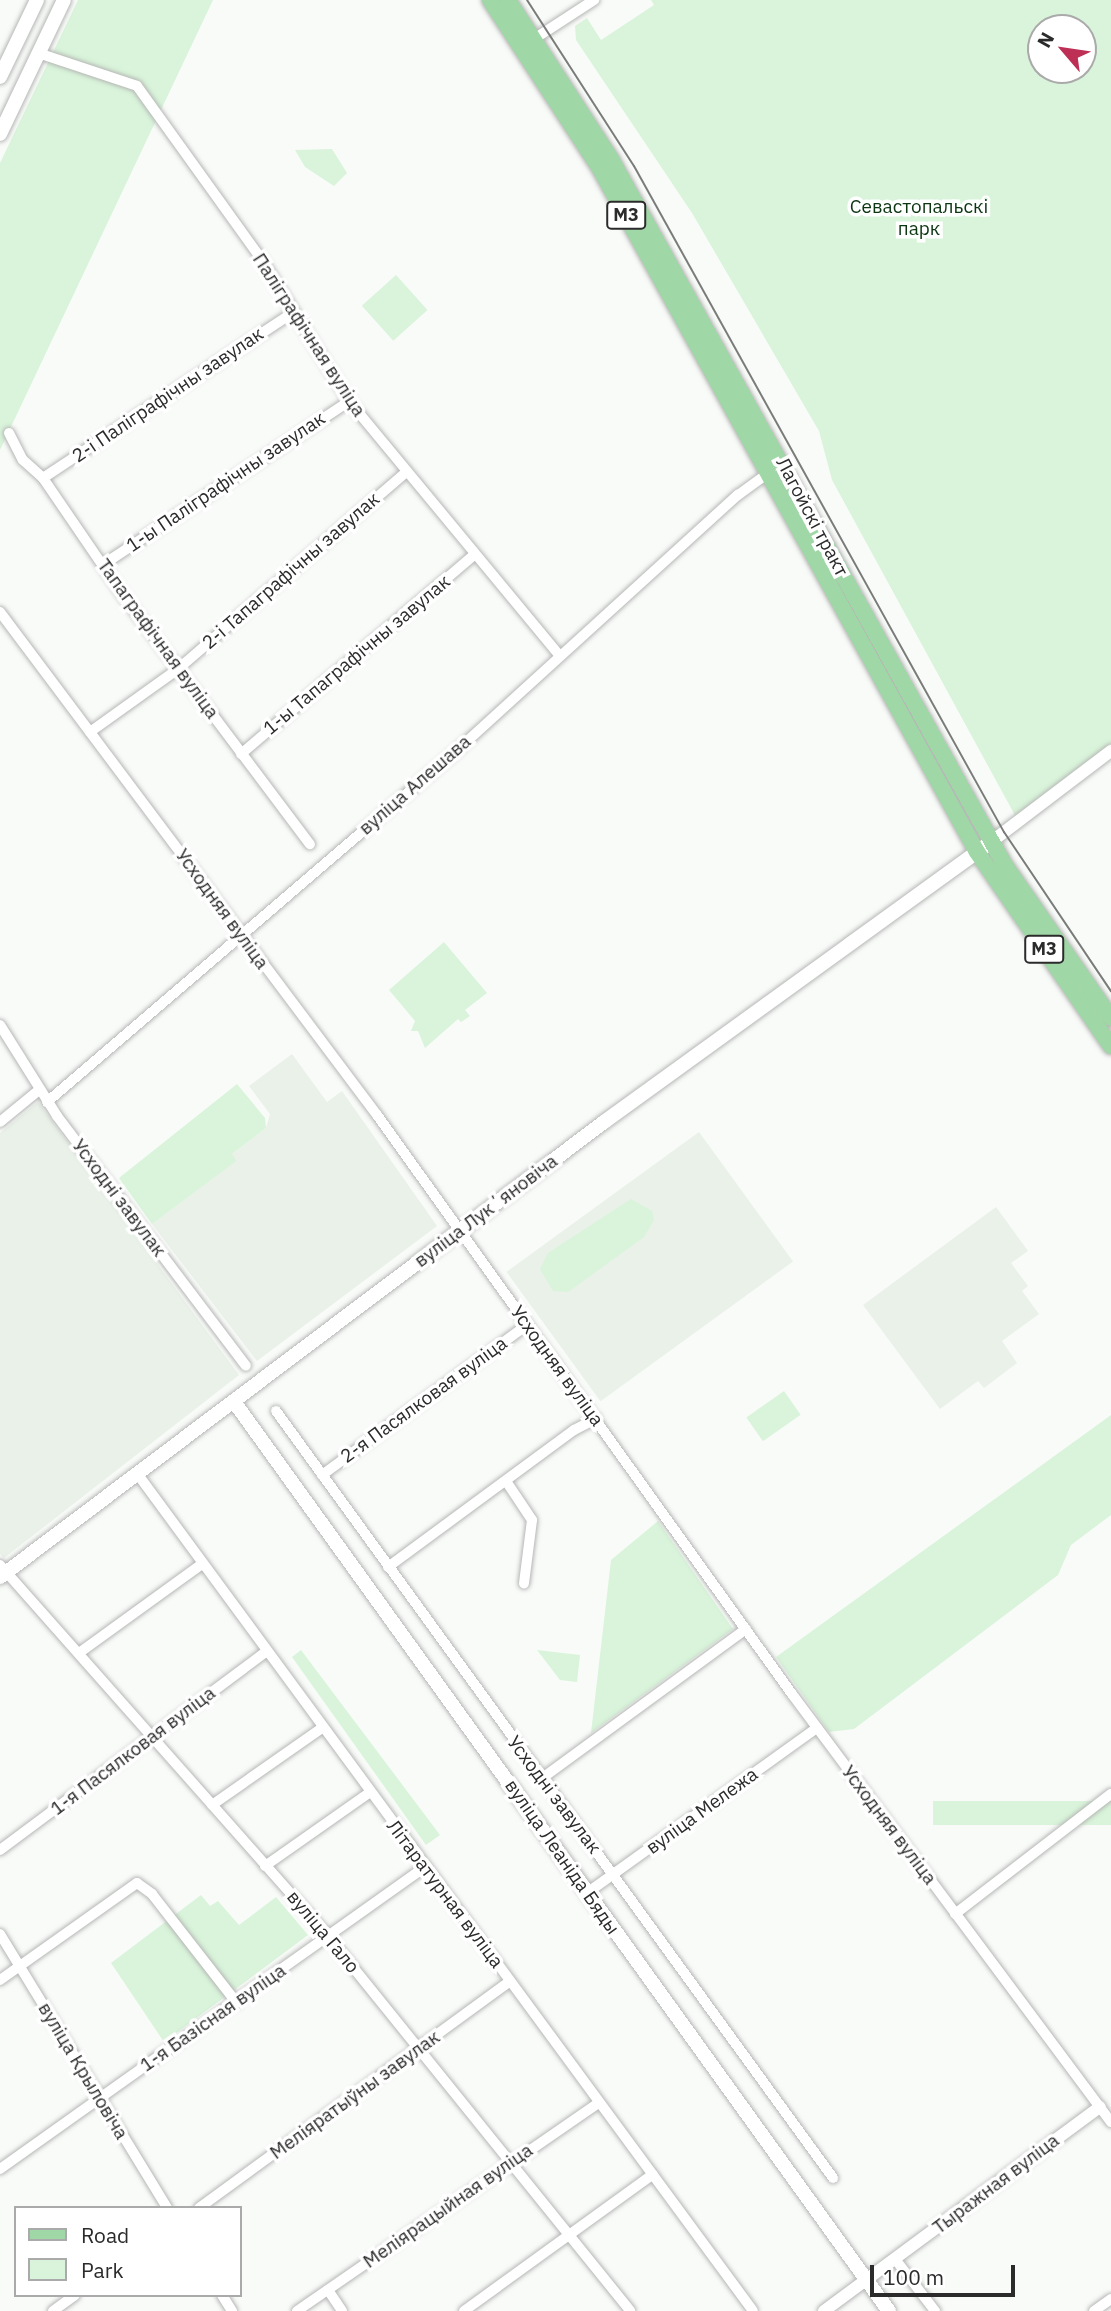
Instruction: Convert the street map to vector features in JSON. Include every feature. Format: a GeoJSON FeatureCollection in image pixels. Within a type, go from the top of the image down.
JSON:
{"type":"FeatureCollection","features":[{"type":"Feature","properties":{"kind":"main road"},"geometry":{"type":"LineString","coordinates":[[0,77],[37,0]]}},
{"type":"Feature","properties":{"kind":"main road"},"geometry":{"type":"LineString","coordinates":[[0,134],[64,0]]}},
{"type":"Feature","properties":{"kind":"main road","name":"Лагойскі тракт"},"geometry":{"type":"LineString","coordinates":[[490,0],[528,43],[612,160],[991,842],[1111,1018]]}},
{"type":"Feature","properties":{"kind":"main road","name":"Лагойскі тракт"},"geometry":{"type":"LineString","coordinates":[[509,0],[528,43],[977,852],[1111,1046]]}},
{"type":"Feature","properties":{"kind":"main road","name":"вуліца Лукʼяновіча"},"geometry":{"type":"LineString","coordinates":[[2,1571],[139,1476],[461,1230],[991,842]]}},
{"type":"Feature","properties":{"kind":"main road","name":"вуліца Леаніда Бяды"},"geometry":{"type":"LineString","coordinates":[[235,1403],[888,2311]]}},
{"type":"Feature","properties":{"kind":"street"},"geometry":{"type":"LineString","coordinates":[[528,43],[594,0]]}},
{"type":"Feature","properties":{"kind":"street","name":"Паліграфічная вуліца"},"geometry":{"type":"LineString","coordinates":[[38,53],[137,86],[294,312],[349,401],[473,556],[559,655]]}},
{"type":"Feature","properties":{"kind":"street","name":"2-і Паліграфічны завулак"},"geometry":{"type":"LineString","coordinates":[[43,478],[294,312]]}},
{"type":"Feature","properties":{"kind":"street","name":"1-ы Паліграфічны завулак"},"geometry":{"type":"LineString","coordinates":[[104,564],[349,401]]}},
{"type":"Feature","properties":{"kind":"street","name":"Тапаграфічная вуліца"},"geometry":{"type":"LineString","coordinates":[[9,433],[23,460],[43,478],[178,669],[310,844]]}},
{"type":"Feature","properties":{"kind":"street","name":"вуліца Алешава"},"geometry":{"type":"LineString","coordinates":[[47,1102],[447,759],[559,655],[765,474],[780,466]]}},
{"type":"Feature","properties":{"kind":"street","name":"2-і Тапаграфічны завулак"},"geometry":{"type":"LineString","coordinates":[[90,732],[178,669],[405,473]]}},
{"type":"Feature","properties":{"kind":"street","name":"1-ы Тапаграфічны завулак"},"geometry":{"type":"LineString","coordinates":[[241,754],[473,556]]}},
{"type":"Feature","properties":{"kind":"street","name":"Усходняя вуліца"},"geometry":{"type":"LineString","coordinates":[[0,612],[461,1230],[817,1728],[1111,2122]]}},
{"type":"Feature","properties":{"kind":"street"},"geometry":{"type":"LineString","coordinates":[[991,842],[1111,751]]}},
{"type":"Feature","properties":{"kind":"street","name":"Усходні завулак"},"geometry":{"type":"LineString","coordinates":[[0,1025],[47,1102],[246,1366]]}},
{"type":"Feature","properties":{"kind":"street"},"geometry":{"type":"LineString","coordinates":[[0,1122],[39,1090]]}},
{"type":"Feature","properties":{"kind":"street","name":"2-я Пасялковая вуліца"},"geometry":{"type":"LineString","coordinates":[[322,1475],[527,1325]]}},
{"type":"Feature","properties":{"kind":"street","name":"Усходні завулак"},"geometry":{"type":"LineString","coordinates":[[275,1411],[833,2178]]}},
{"type":"Feature","properties":{"kind":"street"},"geometry":{"type":"LineString","coordinates":[[388,1567],[596,1419]]}},
{"type":"Feature","properties":{"kind":"street","name":"Літаратурная вуліца"},"geometry":{"type":"LineString","coordinates":[[139,1476],[266,1653],[753,2311]]}},
{"type":"Feature","properties":{"kind":"street"},"geometry":{"type":"LineString","coordinates":[[506,1481],[532,1520],[524,1583]]}},
{"type":"Feature","properties":{"kind":"street"},"geometry":{"type":"LineString","coordinates":[[79,1653],[202,1563]]}},
{"type":"Feature","properties":{"kind":"street","name":"вуліца Гало"},"geometry":{"type":"LineString","coordinates":[[2,1571],[79,1653],[327,1935],[566,2235],[630,2311]]}},
{"type":"Feature","properties":{"kind":"street"},"geometry":{"type":"LineString","coordinates":[[541,1779],[746,1629]]}},
{"type":"Feature","properties":{"kind":"street","name":"1-я Пасялковая вуліца"},"geometry":{"type":"LineString","coordinates":[[0,1850],[150,1736],[266,1653]]}},
{"type":"Feature","properties":{"kind":"street"},"geometry":{"type":"LineString","coordinates":[[212,1805],[322,1728]]}},
{"type":"Feature","properties":{"kind":"street","name":"вуліца Мележа"},"geometry":{"type":"LineString","coordinates":[[587,1893],[817,1728]]}},
{"type":"Feature","properties":{"kind":"street"},"geometry":{"type":"LineString","coordinates":[[265,1866],[369,1793]]}},
{"type":"Feature","properties":{"kind":"street"},"geometry":{"type":"LineString","coordinates":[[955,1914],[1111,1794]]}},
{"type":"Feature","properties":{"kind":"street","name":"1-я Базісная вуліца"},"geometry":{"type":"LineString","coordinates":[[0,2169],[425,1867]]}},
{"type":"Feature","properties":{"kind":"street"},"geometry":{"type":"LineString","coordinates":[[0,1980],[138,1883],[152,1894],[237,2003]]}},
{"type":"Feature","properties":{"kind":"street","name":"вуліца Крыловіча"},"geometry":{"type":"LineString","coordinates":[[0,1934],[166,2206]]}},
{"type":"Feature","properties":{"kind":"street","name":"Меліяратыўны завулак"},"geometry":{"type":"LineString","coordinates":[[201,2206],[510,1981]]}},
{"type":"Feature","properties":{"kind":"street","name":"Меліярацыйная вуліца"},"geometry":{"type":"LineString","coordinates":[[297,2311],[598,2102]]}},
{"type":"Feature","properties":{"kind":"street","name":"Тыражная вуліца"},"geometry":{"type":"LineString","coordinates":[[824,2311],[1100,2107]]}},
{"type":"Feature","properties":{"kind":"street"},"geometry":{"type":"LineString","coordinates":[[464,2311],[653,2174]]}},
{"type":"Feature","properties":{"kind":"street"},"geometry":{"type":"LineString","coordinates":[[895,2259],[935,2311]]}},
{"type":"Feature","properties":{"kind":"street"},"geometry":{"type":"LineString","coordinates":[[328,2290],[342,2311]]}},
{"type":"Feature","properties":{"kind":"street"},"geometry":{"type":"LineString","coordinates":[[53,2311],[72,2297]]}},
{"type":"Feature","properties":{"kind":"street"},"geometry":{"type":"LineString","coordinates":[[1094,2311],[1111,2299]]}},
{"type":"Feature","properties":{"kind":"shaded area"},"geometry":{"type":"Polygon","coordinates":[[[292,1054],[327,1102],[342,1091],[437,1226],[257,1361],[152,1224],[235,1161],[231,1155],[266,1128],[270,1114],[249,1086],[292,1054]]]}},
{"type":"Feature","properties":{"kind":"shaded area"},"geometry":{"type":"Polygon","coordinates":[[[38,1102],[239,1375],[4,1558],[0,1554],[0,1133],[38,1102]]]}},
{"type":"Feature","properties":{"kind":"shaded area"},"geometry":{"type":"Polygon","coordinates":[[[699,1132],[793,1261],[600,1401],[506,1272],[699,1132]]]}},
{"type":"Feature","properties":{"kind":"shaded area"},"geometry":{"type":"Polygon","coordinates":[[[996,1207],[1028,1251],[1011,1263],[1028,1286],[1022,1291],[1039,1314],[1002,1341],[1017,1363],[984,1388],[978,1381],[940,1409],[863,1305],[996,1207]]]}},
{"type":"Feature","properties":{"kind":"green space"},"geometry":{"type":"Polygon","coordinates":[[[78,0],[213,0],[0,450],[0,163],[78,0]]]}},
{"type":"Feature","properties":{"kind":"green space","name":"Севастопальскі парк"},"geometry":{"type":"Polygon","coordinates":[[[651,0],[1111,0],[1111,750],[1017,819],[832,480],[819,431],[692,213],[576,40],[575,26],[587,18],[601,40],[654,5],[651,0]]]}},
{"type":"Feature","properties":{"kind":"green space"},"geometry":{"type":"Polygon","coordinates":[[[332,149],[347,173],[334,186],[305,167],[295,150],[332,149]]]}},
{"type":"Feature","properties":{"kind":"green space"},"geometry":{"type":"Polygon","coordinates":[[[396,275],[427,310],[393,341],[362,306],[396,275]]]}},
{"type":"Feature","properties":{"kind":"green space"},"geometry":{"type":"Polygon","coordinates":[[[444,942],[487,993],[465,1010],[470,1016],[461,1022],[458,1019],[425,1048],[418,1031],[411,1031],[415,1021],[389,990],[444,942]]]}},
{"type":"Feature","properties":{"kind":"green space"},"geometry":{"type":"Polygon","coordinates":[[[237,1084],[265,1118],[266,1128],[232,1154],[236,1161],[152,1224],[119,1178],[237,1084]]]}},
{"type":"Feature","properties":{"kind":"green space"},"geometry":{"type":"Polygon","coordinates":[[[631,1199],[652,1211],[654,1220],[644,1237],[568,1292],[553,1291],[540,1269],[548,1253],[631,1199]]]}},
{"type":"Feature","properties":{"kind":"green space"},"geometry":{"type":"Polygon","coordinates":[[[784,1391],[801,1415],[763,1441],[746,1417],[784,1391]]]}},
{"type":"Feature","properties":{"kind":"green space"},"geometry":{"type":"Polygon","coordinates":[[[1111,1415],[1111,1515],[1071,1545],[1058,1575],[854,1729],[829,1732],[776,1657],[1111,1415]]]}},
{"type":"Feature","properties":{"kind":"green space"},"geometry":{"type":"Polygon","coordinates":[[[658,1521],[733,1629],[591,1733],[611,1560],[658,1521]]]}},
{"type":"Feature","properties":{"kind":"green space"},"geometry":{"type":"Polygon","coordinates":[[[301,1650],[440,1835],[426,1845],[292,1657],[301,1650]]]}},
{"type":"Feature","properties":{"kind":"green space"},"geometry":{"type":"Polygon","coordinates":[[[537,1650],[580,1655],[577,1682],[560,1680],[537,1650]]]}},
{"type":"Feature","properties":{"kind":"green space"},"geometry":{"type":"Polygon","coordinates":[[[933,1801],[1111,1801],[1111,1825],[933,1825],[933,1801]]]}},
{"type":"Feature","properties":{"kind":"green space"},"geometry":{"type":"Polygon","coordinates":[[[201,1895],[210,1906],[218,1901],[239,1925],[276,1897],[308,1935],[164,2042],[111,1963],[201,1895]]]}},
{"type":"Feature","properties":{"kind":"tram line"},"geometry":{"type":"LineString","coordinates":[[527,0],[634,166],[1004,832],[1111,991]]}}]}
